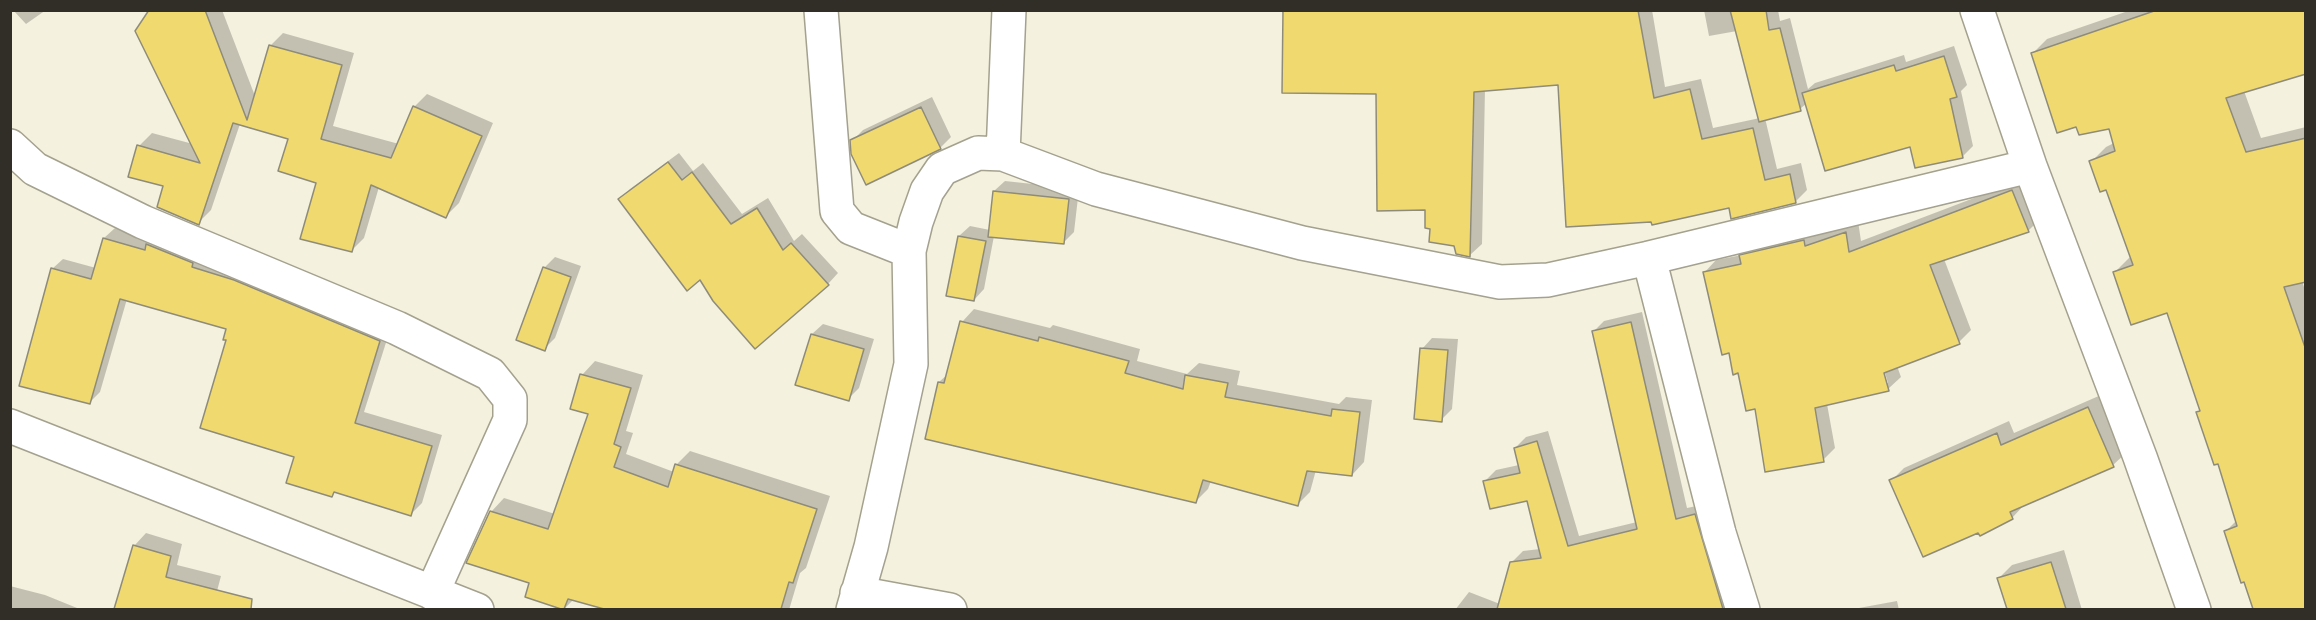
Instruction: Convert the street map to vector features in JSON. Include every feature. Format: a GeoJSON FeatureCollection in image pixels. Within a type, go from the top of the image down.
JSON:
{"type":"FeatureCollection","features":[{"type":"Feature","properties":{"kind":"street"},"geometry":{"type":"LineString","coordinates":[[821,10],[837,211],[851,228],[909,251]]}},
{"type":"Feature","properties":{"kind":"street"},"geometry":{"type":"LineString","coordinates":[[1003,154],[1009,10]]}},
{"type":"Feature","properties":{"kind":"street"},"geometry":{"type":"LineString","coordinates":[[1977,10],[2030,166],[2140,457],[2194,609]]}},
{"type":"Feature","properties":{"kind":"street"},"geometry":{"type":"LineString","coordinates":[[10,146],[35,169],[143,222],[397,328],[490,374],[510,399],[510,420],[432,593]]}},
{"type":"Feature","properties":{"kind":"street"},"geometry":{"type":"LineString","coordinates":[[950,609],[855,601],[871,547],[911,364],[909,251],[916,222],[927,191],[942,169],[978,153],[1003,154],[1096,189],[1302,243],[1500,282],[1548,280],[1649,258],[2030,166]]}},
{"type":"Feature","properties":{"kind":"street"},"geometry":{"type":"LineString","coordinates":[[1649,258],[1719,533],[1743,609]]}},
{"type":"Feature","properties":{"kind":"street"},"geometry":{"type":"LineString","coordinates":[[10,426],[477,609]]}},
{"type":"Feature","properties":{"kind":"building"},"geometry":{"type":"Polygon","coordinates":[[[149,10],[205,10],[247,120],[269,45],[342,65],[321,139],[391,158],[413,106],[482,136],[446,218],[371,185],[352,252],[300,239],[316,183],[278,171],[288,139],[233,123],[199,225],[157,207],[163,186],[128,177],[137,145],[200,163],[135,31],[149,10]]]}},
{"type":"Feature","properties":{"kind":"building"},"geometry":{"type":"Polygon","coordinates":[[[1283,10],[1638,10],[1654,98],[1690,89],[1702,139],[1753,128],[1765,180],[1790,174],[1796,203],[1731,219],[1729,208],[1652,225],[1651,222],[1566,227],[1558,85],[1474,92],[1470,257],[1456,254],[1454,246],[1429,242],[1430,229],[1425,228],[1425,210],[1377,211],[1376,94],[1282,93],[1283,10]]]}},
{"type":"Feature","properties":{"kind":"building"},"geometry":{"type":"Polygon","coordinates":[[[1730,10],[1766,10],[1769,30],[1780,28],[1801,111],[1759,122],[1730,10]]]}},
{"type":"Feature","properties":{"kind":"building"},"geometry":{"type":"Polygon","coordinates":[[[2157,10],[2306,10],[2306,74],[2226,98],[2246,152],[2306,138],[2306,282],[2284,287],[2306,350],[2306,609],[2253,609],[2244,582],[2241,583],[2224,531],[2237,526],[2218,464],[2214,465],[2196,412],[2200,411],[2167,313],[2131,325],[2113,272],[2133,265],[2106,190],[2100,192],[2089,161],[2115,151],[2109,129],[2079,135],[2076,127],[2057,133],[2031,53],[2157,10]]]}},
{"type":"Feature","properties":{"kind":"building"},"geometry":{"type":"Polygon","coordinates":[[[1944,56],[1957,97],[1950,99],[1963,158],[1915,168],[1910,147],[1825,171],[1802,93],[1894,65],[1896,71],[1944,56]]]}},
{"type":"Feature","properties":{"kind":"building"},"geometry":{"type":"Polygon","coordinates":[[[921,107],[941,149],[866,185],[851,154],[850,140],[921,107]]]}},
{"type":"Feature","properties":{"kind":"building"},"geometry":{"type":"Polygon","coordinates":[[[668,162],[682,180],[692,172],[731,224],[757,208],[783,250],[791,243],[829,285],[755,349],[713,301],[700,280],[687,291],[618,199],[668,162]]]}},
{"type":"Feature","properties":{"kind":"building"},"geometry":{"type":"Polygon","coordinates":[[[2012,190],[2029,232],[1930,265],[1960,344],[1884,373],[1889,391],[1815,408],[1824,462],[1765,472],[1755,409],[1746,411],[1738,373],[1733,375],[1729,353],[1722,355],[1703,272],[1741,264],[1739,255],[1804,240],[1805,246],[1846,232],[1849,252],[2012,190]]]}},
{"type":"Feature","properties":{"kind":"building"},"geometry":{"type":"Polygon","coordinates":[[[993,191],[1069,199],[1064,244],[988,237],[993,191]]]}},
{"type":"Feature","properties":{"kind":"building"},"geometry":{"type":"Polygon","coordinates":[[[958,236],[986,241],[974,301],[946,296],[958,236]]]}},
{"type":"Feature","properties":{"kind":"building"},"geometry":{"type":"Polygon","coordinates":[[[103,238],[145,250],[146,244],[193,263],[192,267],[234,280],[380,341],[355,423],[432,446],[411,516],[334,492],[332,497],[286,483],[294,457],[200,428],[226,340],[223,340],[226,329],[120,299],[90,404],[19,386],[51,268],[91,279],[103,238]]]}},
{"type":"Feature","properties":{"kind":"building"},"geometry":{"type":"Polygon","coordinates":[[[543,267],[571,277],[545,351],[516,340],[543,267]]]}},
{"type":"Feature","properties":{"kind":"building"},"geometry":{"type":"Polygon","coordinates":[[[960,321],[1038,341],[1039,337],[1129,361],[1125,373],[1183,389],[1185,375],[1228,383],[1225,397],[1331,416],[1332,409],[1360,412],[1352,476],[1307,471],[1298,506],[1203,480],[1196,503],[925,439],[938,382],[944,383],[960,321]]]}},
{"type":"Feature","properties":{"kind":"building"},"geometry":{"type":"Polygon","coordinates":[[[1631,322],[1676,519],[1695,514],[1723,609],[1497,609],[1510,562],[1541,558],[1527,501],[1490,509],[1483,481],[1520,473],[1514,448],[1537,441],[1568,546],[1637,529],[1592,331],[1631,322]]]}},
{"type":"Feature","properties":{"kind":"building"},"geometry":{"type":"Polygon","coordinates":[[[811,334],[864,349],[849,401],[795,385],[811,334]]]}},
{"type":"Feature","properties":{"kind":"building"},"geometry":{"type":"Polygon","coordinates":[[[1420,348],[1448,350],[1442,422],[1414,419],[1420,348]]]}},
{"type":"Feature","properties":{"kind":"building"},"geometry":{"type":"Polygon","coordinates":[[[580,374],[631,388],[614,444],[621,447],[614,467],[668,487],[675,464],[817,509],[793,583],[789,582],[781,609],[604,609],[568,599],[564,609],[561,609],[525,597],[529,583],[466,563],[490,511],[548,529],[588,414],[570,409],[580,374]]]}},
{"type":"Feature","properties":{"kind":"building"},"geometry":{"type":"Polygon","coordinates":[[[2088,407],[2114,467],[2010,512],[2013,519],[1980,536],[1978,533],[1923,557],[1889,480],[1997,433],[2001,445],[2088,407]]]}},
{"type":"Feature","properties":{"kind":"building"},"geometry":{"type":"Polygon","coordinates":[[[133,545],[171,556],[166,577],[252,599],[251,609],[114,609],[133,545]]]}},
{"type":"Feature","properties":{"kind":"building"},"geometry":{"type":"Polygon","coordinates":[[[2051,562],[2066,609],[2007,609],[1997,578],[2051,562]]]}}]}
